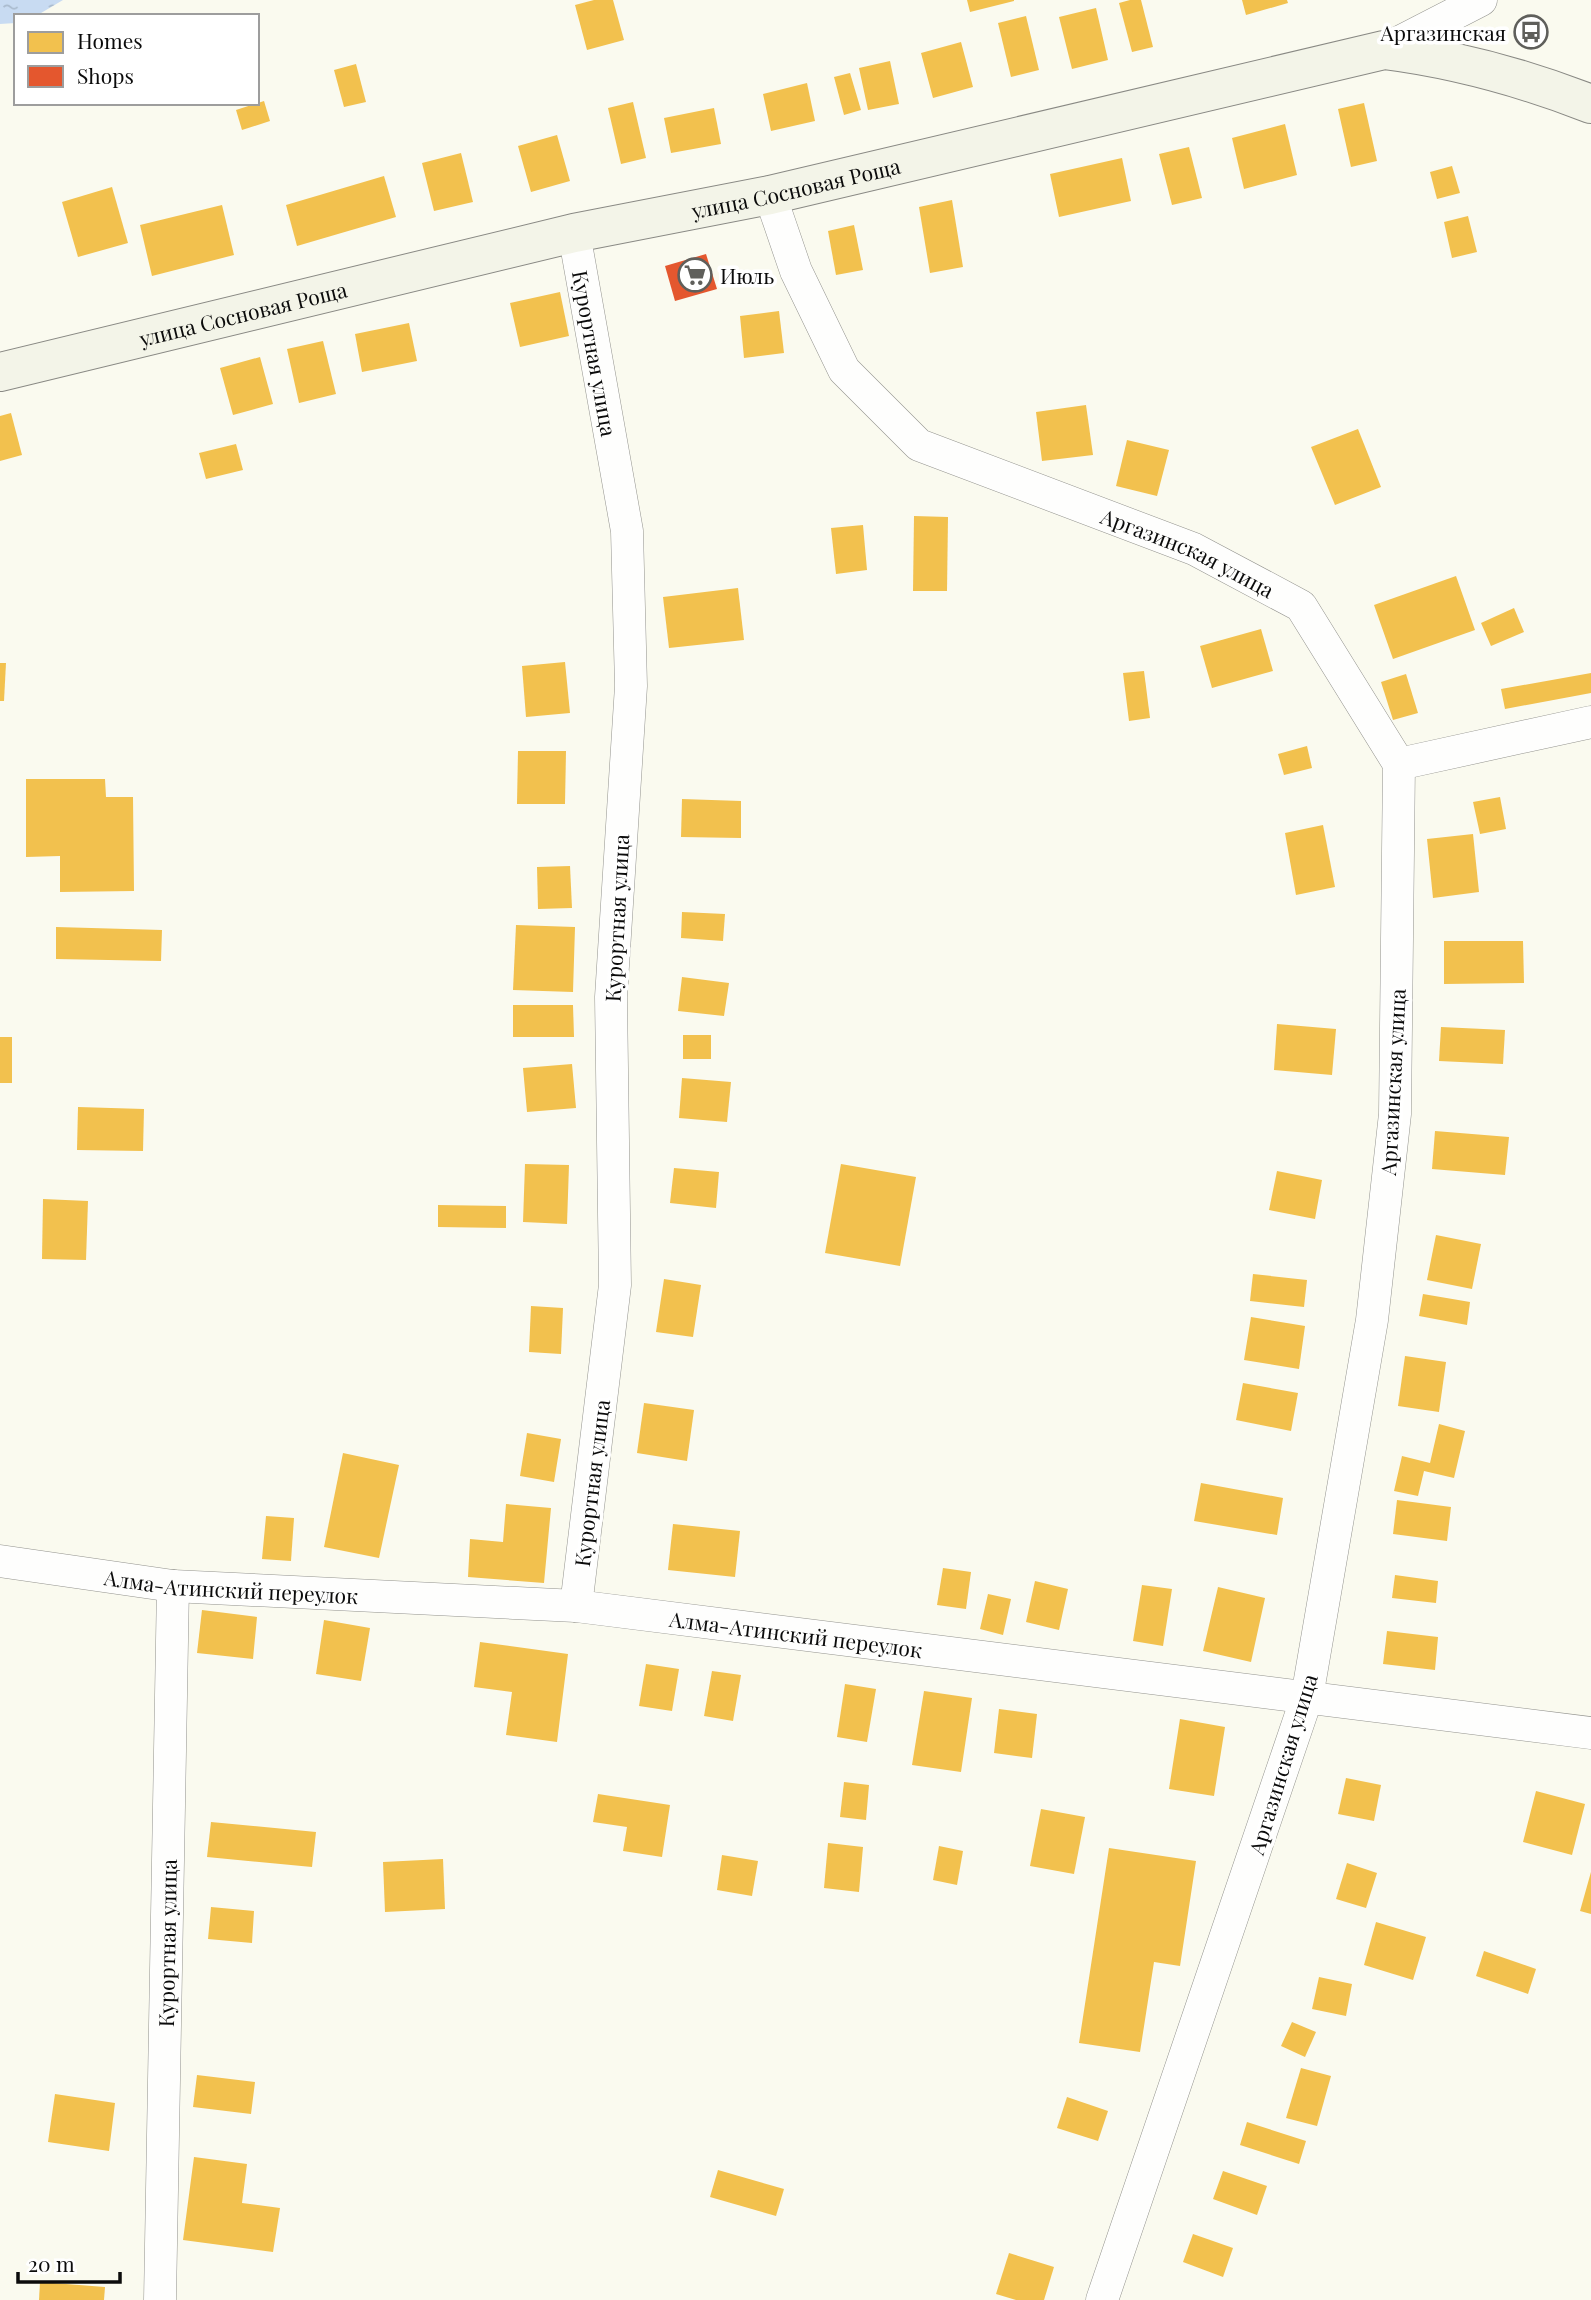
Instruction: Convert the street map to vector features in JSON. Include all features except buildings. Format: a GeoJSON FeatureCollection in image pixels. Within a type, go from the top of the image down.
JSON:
{"type":"FeatureCollection","features":[{"type":"Feature","properties":{"kind":"main road","name":"улица Сосновая Роща"},"geometry":{"type":"LineString","coordinates":[[0,372],[574,233],[770,195],[1384,50],[1434,57],[1515,78],[1591,104]]}},
{"type":"Feature","properties":{"kind":"street"},"geometry":{"type":"LineString","coordinates":[[1384,50],[1481,0]]}},
{"type":"Feature","properties":{"kind":"street","name":"Аргазинская улица"},"geometry":{"type":"LineString","coordinates":[[770,195],[796,271],[844,370],[919,445],[1194,549],[1301,606],[1399,764],[1395,1114],[1372,1320],[1307,1698],[1102,2300]]}},
{"type":"Feature","properties":{"kind":"street","name":"Курортная улица"},"geometry":{"type":"LineString","coordinates":[[574,233],[627,531],[631,686],[611,998],[615,1285],[576,1606]]}},
{"type":"Feature","properties":{"kind":"street"},"geometry":{"type":"LineString","coordinates":[[1399,764],[1591,722]]}},
{"type":"Feature","properties":{"kind":"street","name":"Алма-Атинский переулок"},"geometry":{"type":"LineString","coordinates":[[0,1561],[173,1586],[576,1606],[1591,1733]]}},
{"type":"Feature","properties":{"kind":"street","name":"Курортная улица"},"geometry":{"type":"LineString","coordinates":[[159,2300],[173,1586]]}},
{"type":"Feature","properties":{"kind":"water"},"geometry":{"type":"Polygon","coordinates":[[[0,0],[63,0],[39,14],[14,14],[14,23],[0,24],[0,0]]]}},
{"type":"Feature","properties":{"kind":"place","name":"Аргазинская"},"geometry":{"type":"Point","coordinates":[1531,32]}},
{"type":"Feature","properties":{"kind":"place","name":"Июль"},"geometry":{"type":"Point","coordinates":[695,275]}}]}
